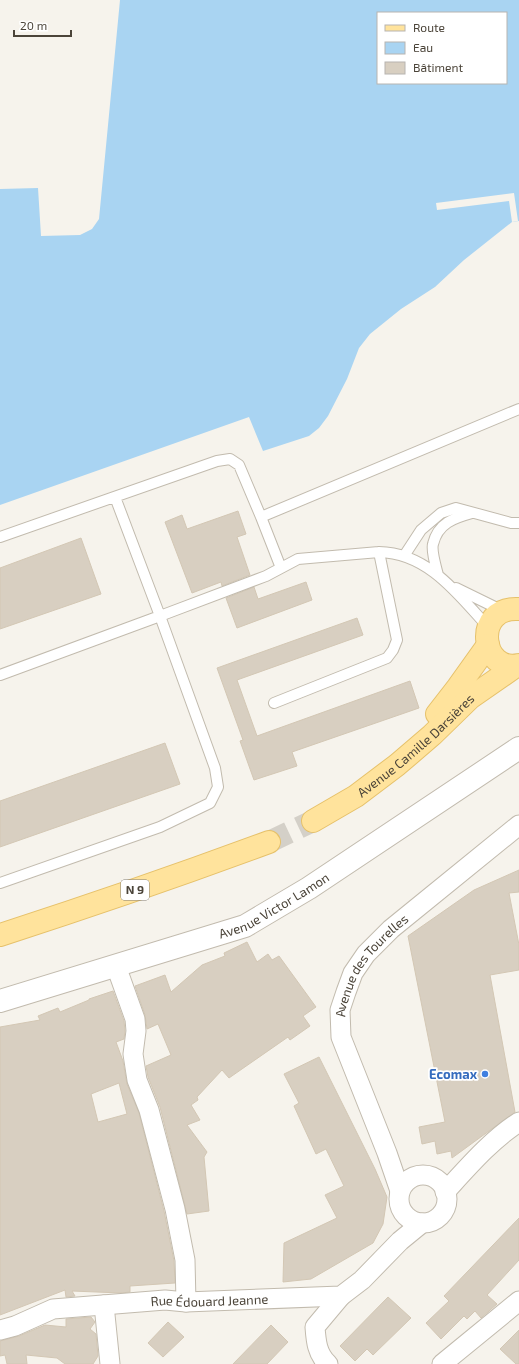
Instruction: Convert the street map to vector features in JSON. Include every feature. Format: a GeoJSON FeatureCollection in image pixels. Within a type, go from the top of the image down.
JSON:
{"type":"FeatureCollection","features":[{"type":"Feature","properties":{"kind":"main road","name":"Avenue Camille Darsières"},"geometry":{"type":"LineString","coordinates":[[511,610],[497,615],[488,636],[458,687],[438,713],[412,741],[310,817],[356,796],[397,765],[438,730],[470,698],[518,665]]}},
{"type":"Feature","properties":{"kind":"main road"},"geometry":{"type":"LineString","coordinates":[[488,636],[492,654],[498,660],[507,665],[518,665]]}},
{"type":"Feature","properties":{"kind":"main road","name":"N 9"},"geometry":{"type":"LineString","coordinates":[[0,924],[266,838],[168,879],[0,935]]}},
{"type":"Feature","properties":{"kind":"street","name":"Avenue Victor Lamon"},"geometry":{"type":"LineString","coordinates":[[0,1001],[245,926],[309,888],[519,748]]}},
{"type":"Feature","properties":{"kind":"street","name":"Avenue des Tourelles"},"geometry":{"type":"LineString","coordinates":[[401,1200],[387,1153],[341,1037],[340,1010],[353,973],[366,954],[391,929],[519,825]]}},
{"type":"Feature","properties":{"kind":"street"},"geometry":{"type":"LineString","coordinates":[[116,966],[135,1019],[136,1031],[133,1054],[137,1080],[149,1110],[175,1210],[185,1260],[186,1302]]}},
{"type":"Feature","properties":{"kind":"street"},"geometry":{"type":"LineString","coordinates":[[446,1192],[474,1161],[510,1127],[519,1122]]}},
{"type":"Feature","properties":{"kind":"street"},"geometry":{"type":"LineString","coordinates":[[387,1153],[425,1177],[443,1186],[446,1192],[447,1200],[442,1214],[429,1222],[410,1219],[401,1200]]}},
{"type":"Feature","properties":{"kind":"street"},"geometry":{"type":"LineString","coordinates":[[400,1241],[401,1200],[404,1184],[410,1179],[425,1177],[474,1161]]}},
{"type":"Feature","properties":{"kind":"street"},"geometry":{"type":"LineString","coordinates":[[328,1364],[323,1359],[316,1342],[315,1327],[341,1296],[362,1280],[400,1241],[422,1222]]}},
{"type":"Feature","properties":{"kind":"street","name":"Rue Édouard Jeanne"},"geometry":{"type":"LineString","coordinates":[[0,1330],[15,1326],[53,1309],[165,1300],[186,1302],[341,1296]]}},
{"type":"Feature","properties":{"kind":"street"},"geometry":{"type":"LineString","coordinates":[[442,1364],[519,1301]]}},
{"type":"Feature","properties":{"kind":"street"},"geometry":{"type":"LineString","coordinates":[[104,1305],[106,1361]]}},
{"type":"Feature","properties":{"kind":"lane"},"geometry":{"type":"LineString","coordinates":[[261,518],[519,409]]}},
{"type":"Feature","properties":{"kind":"lane"},"geometry":{"type":"LineString","coordinates":[[0,537],[217,461],[230,459],[239,466],[282,568]]}},
{"type":"Feature","properties":{"kind":"lane"},"geometry":{"type":"LineString","coordinates":[[0,883],[160,827],[210,803],[218,787],[214,768],[160,616],[115,497]]}},
{"type":"Feature","properties":{"kind":"lane"},"geometry":{"type":"LineString","coordinates":[[404,556],[422,530],[441,513],[456,508],[511,523],[519,523]]}},
{"type":"Feature","properties":{"kind":"lane"},"geometry":{"type":"LineString","coordinates":[[438,574],[433,545],[440,528],[452,519],[472,513]]}},
{"type":"Feature","properties":{"kind":"lane"},"geometry":{"type":"LineString","coordinates":[[0,675],[266,576],[298,559],[379,552],[404,556],[438,574],[451,585],[488,636]]}},
{"type":"Feature","properties":{"kind":"lane"},"geometry":{"type":"LineString","coordinates":[[274,703],[387,658],[393,650],[397,640],[379,552]]}},
{"type":"Feature","properties":{"kind":"lane"},"geometry":{"type":"LineString","coordinates":[[451,585],[511,610]]}},
{"type":"Feature","properties":{"kind":"water"},"geometry":{"type":"Polygon","coordinates":[[[120,0],[519,0],[519,221],[512,222],[464,260],[435,287],[401,309],[370,334],[359,348],[347,379],[328,416],[319,428],[309,436],[263,451],[249,417],[0,505],[0,189],[38,188],[41,236],[80,235],[92,229],[99,219],[120,0]]]}},
{"type":"Feature","properties":{"kind":"pier"},"geometry":{"type":"Polygon","coordinates":[[[514,193],[518,221],[512,222],[509,201],[437,210],[436,203],[514,193]]]}},
{"type":"Feature","properties":{"kind":"building"},"geometry":{"type":"Polygon","coordinates":[[[238,511],[246,534],[237,537],[250,575],[222,586],[221,582],[192,593],[165,522],[182,515],[187,529],[238,511]]]}},
{"type":"Feature","properties":{"kind":"building"},"geometry":{"type":"Polygon","coordinates":[[[81,538],[101,594],[0,629],[0,568],[81,538]]]}},
{"type":"Feature","properties":{"kind":"building"},"geometry":{"type":"Polygon","coordinates":[[[306,582],[312,600],[237,628],[226,598],[254,587],[258,599],[306,582]]]}},
{"type":"Feature","properties":{"kind":"building"},"geometry":{"type":"Polygon","coordinates":[[[357,618],[363,635],[237,680],[257,736],[410,681],[419,708],[292,752],[297,766],[254,780],[240,741],[243,740],[217,668],[357,618]]]}},
{"type":"Feature","properties":{"kind":"building"},"geometry":{"type":"Polygon","coordinates":[[[165,743],[180,784],[0,847],[0,801],[165,743]]]}},
{"type":"Feature","properties":{"kind":"building"},"geometry":{"type":"Polygon","coordinates":[[[519,870],[519,892],[509,893],[519,945],[519,970],[490,975],[515,1112],[452,1158],[451,1151],[437,1154],[435,1141],[422,1144],[419,1127],[445,1122],[408,936],[474,890],[519,870]]]}},
{"type":"Feature","properties":{"kind":"building"},"geometry":{"type":"Polygon","coordinates":[[[247,942],[257,962],[268,954],[272,960],[279,956],[316,1007],[303,1016],[310,1026],[290,1040],[288,1037],[229,1078],[222,1070],[197,1097],[198,1100],[191,1105],[200,1120],[187,1125],[207,1152],[204,1157],[209,1211],[187,1214],[160,1107],[148,1077],[146,1066],[171,1055],[158,1024],[147,1029],[145,1015],[135,986],[165,975],[171,992],[202,965],[225,956],[224,953],[247,942]]]}},
{"type":"Feature","properties":{"kind":"building"},"geometry":{"type":"Polygon","coordinates":[[[113,991],[124,1021],[124,1039],[116,1042],[123,1061],[127,1084],[139,1113],[164,1211],[174,1261],[175,1283],[130,1286],[130,1292],[121,1293],[72,1291],[75,1296],[66,1297],[65,1290],[0,1315],[0,1027],[40,1020],[38,1016],[58,1008],[60,1012],[89,999],[113,991]],[[119,1083],[91,1094],[98,1122],[127,1114],[119,1083]]]}},
{"type":"Feature","properties":{"kind":"building"},"geometry":{"type":"Polygon","coordinates":[[[319,1057],[375,1169],[387,1197],[383,1224],[373,1243],[311,1279],[283,1282],[284,1243],[337,1218],[325,1195],[344,1186],[326,1149],[316,1154],[294,1106],[299,1103],[284,1074],[319,1057]]]}},
{"type":"Feature","properties":{"kind":"building"},"geometry":{"type":"Polygon","coordinates":[[[519,1218],[519,1260],[487,1295],[497,1304],[481,1318],[475,1311],[467,1319],[464,1316],[441,1339],[426,1323],[449,1301],[444,1296],[519,1218]]]}},
{"type":"Feature","properties":{"kind":"building"},"geometry":{"type":"Polygon","coordinates":[[[388,1297],[411,1318],[373,1355],[367,1349],[355,1361],[340,1346],[388,1297]]]}},
{"type":"Feature","properties":{"kind":"building"},"geometry":{"type":"Polygon","coordinates":[[[91,1317],[95,1322],[90,1329],[96,1334],[98,1356],[93,1364],[65,1364],[57,1358],[26,1355],[27,1364],[7,1364],[5,1355],[0,1356],[0,1341],[19,1336],[45,1325],[66,1327],[66,1319],[91,1317]]]}},
{"type":"Feature","properties":{"kind":"building"},"geometry":{"type":"Polygon","coordinates":[[[168,1322],[184,1337],[163,1357],[148,1343],[168,1322]]]}},
{"type":"Feature","properties":{"kind":"building"},"geometry":{"type":"Polygon","coordinates":[[[271,1325],[288,1342],[267,1364],[233,1364],[271,1325]]]}},
{"type":"Feature","properties":{"kind":"building"},"geometry":{"type":"Polygon","coordinates":[[[519,1330],[519,1364],[516,1364],[500,1349],[519,1330]]]}},
{"type":"Feature","properties":{"kind":"tunnel"},"geometry":{"type":"LineString","coordinates":[[269,842],[313,821]]}},
{"type":"Feature","properties":{"kind":"place","name":"Ecomax"},"geometry":{"type":"Point","coordinates":[485,1074]}}]}
